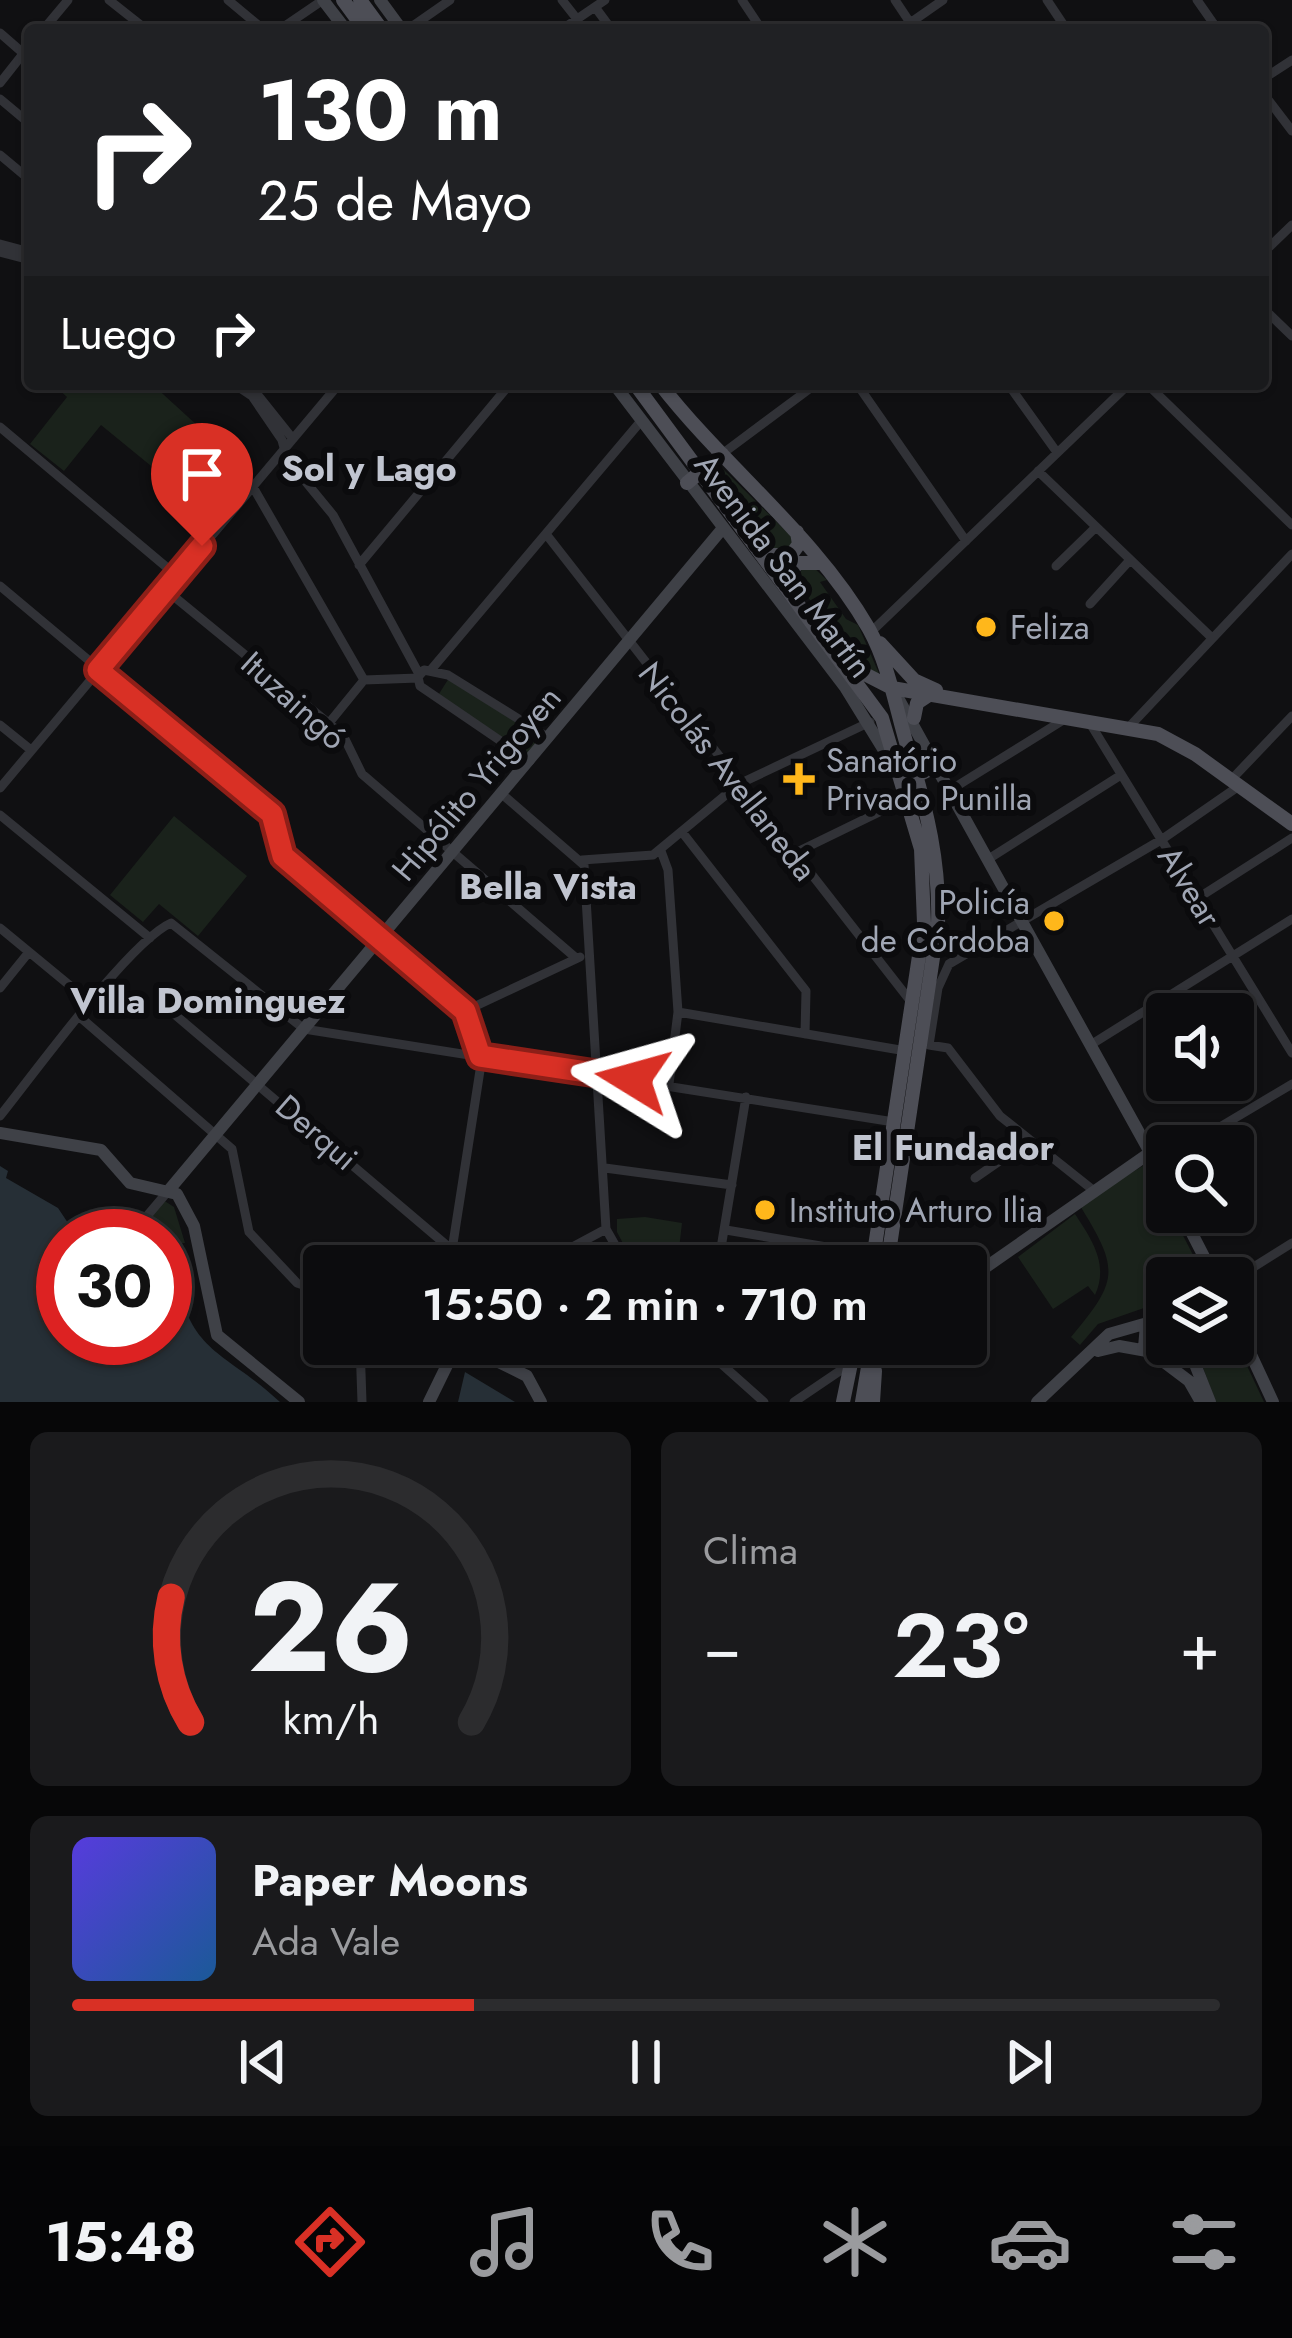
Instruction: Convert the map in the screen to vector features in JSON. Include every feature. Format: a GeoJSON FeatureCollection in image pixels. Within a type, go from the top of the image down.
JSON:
{"type":"FeatureCollection","features":[{"type":"Feature","properties":{"kind":"main road"},"geometry":{"type":"LineString","coordinates":[[323,0],[349,1],[375,24]]}},
{"type":"Feature","properties":{"kind":"main road"},"geometry":{"type":"LineString","coordinates":[[323,0],[341,24]]}},
{"type":"Feature","properties":{"kind":"main road"},"geometry":{"type":"LineString","coordinates":[[380,0],[399,24]]}},
{"type":"Feature","properties":{"kind":"main road","name":"Avenida San Martín"},"geometry":{"type":"LineString","coordinates":[[618,390],[723,528],[770,576],[817,638],[910,792]]}},
{"type":"Feature","properties":{"kind":"main road"},"geometry":{"type":"LineString","coordinates":[[638,390],[640,420],[666,425]]}},
{"type":"Feature","properties":{"kind":"main road"},"geometry":{"type":"LineString","coordinates":[[640,390],[765,555],[770,576],[792,592]]}},
{"type":"Feature","properties":{"kind":"main road"},"geometry":{"type":"LineString","coordinates":[[665,390],[797,532],[871,632],[914,680],[939,695]]}},
{"type":"Feature","properties":{"kind":"main road"},"geometry":{"type":"LineString","coordinates":[[687,483],[722,454]]}},
{"type":"Feature","properties":{"kind":"main road"},"geometry":{"type":"LineString","coordinates":[[704,469],[722,464],[771,503]]}},
{"type":"Feature","properties":{"kind":"main road","name":"Hipólito Yrigoyen"},"geometry":{"type":"LineString","coordinates":[[169,1190],[723,528]]}},
{"type":"Feature","properties":{"kind":"main road"},"geometry":{"type":"LineString","coordinates":[[765,555],[791,556],[799,544],[797,532]]}},
{"type":"Feature","properties":{"kind":"main road"},"geometry":{"type":"LineString","coordinates":[[822,563],[810,559],[796,563],[789,576],[792,592],[817,638],[862,675],[892,688],[1087,719],[1170,740],[1292,824]]}},
{"type":"Feature","properties":{"kind":"main road"},"geometry":{"type":"LineString","coordinates":[[871,632],[892,688],[925,898],[882,1245]]}},
{"type":"Feature","properties":{"kind":"main road"},"geometry":{"type":"LineString","coordinates":[[838,654],[882,718],[934,849],[939,895],[914,1099],[899,1192],[884,1245]]}},
{"type":"Feature","properties":{"kind":"main road","name":"Avenida San Martín"},"geometry":{"type":"LineString","coordinates":[[892,688],[914,718],[1146,1137]]}},
{"type":"Feature","properties":{"kind":"main road"},"geometry":{"type":"LineString","coordinates":[[914,718],[920,699],[939,695]]}},
{"type":"Feature","properties":{"kind":"main road"},"geometry":{"type":"LineString","coordinates":[[910,792],[939,765]]}},
{"type":"Feature","properties":{"kind":"main road"},"geometry":{"type":"LineString","coordinates":[[913,1005],[918,1019],[913,1058],[916,1079]]}},
{"type":"Feature","properties":{"kind":"main road"},"geometry":{"type":"LineString","coordinates":[[914,1099],[928,1045]]}},
{"type":"Feature","properties":{"kind":"main road"},"geometry":{"type":"LineString","coordinates":[[894,1122],[902,1128],[895,1170],[899,1192]]}},
{"type":"Feature","properties":{"kind":"main road"},"geometry":{"type":"LineString","coordinates":[[0,1132],[101,1150],[130,1183],[169,1190],[182,1200],[194,1226],[217,1335],[299,1402]]}},
{"type":"Feature","properties":{"kind":"main road"},"geometry":{"type":"LineString","coordinates":[[987,1266],[1093,1190],[1146,1165]]}},
{"type":"Feature","properties":{"kind":"main road"},"geometry":{"type":"LineString","coordinates":[[1037,1402],[1117,1330],[1146,1323]]}},
{"type":"Feature","properties":{"kind":"main road"},"geometry":{"type":"LineString","coordinates":[[429,1402],[451,1357],[466,1346],[527,1376],[541,1402]]}},
{"type":"Feature","properties":{"kind":"main road"},"geometry":{"type":"LineString","coordinates":[[1089,1357],[1111,1346],[1146,1353]]}},
{"type":"Feature","properties":{"kind":"main road"},"geometry":{"type":"LineString","coordinates":[[1254,1360],[1274,1402]]}},
{"type":"Feature","properties":{"kind":"main road"},"geometry":{"type":"LineString","coordinates":[[843,1402],[850,1365]]}},
{"type":"Feature","properties":{"kind":"main road"},"geometry":{"type":"LineString","coordinates":[[858,1402],[866,1365]]}},
{"type":"Feature","properties":{"kind":"main road"},"geometry":{"type":"LineString","coordinates":[[871,1365],[873,1402]]}},
{"type":"Feature","properties":{"kind":"main road"},"geometry":{"type":"LineString","coordinates":[[1166,1365],[1189,1381],[1201,1402]]}},
{"type":"Feature","properties":{"kind":"main road"},"geometry":{"type":"LineString","coordinates":[[1193,1365],[1210,1402]]}},
{"type":"Feature","properties":{"kind":"street"},"geometry":{"type":"LineString","coordinates":[[48,24],[68,0]]}},
{"type":"Feature","properties":{"kind":"street"},"geometry":{"type":"LineString","coordinates":[[109,0],[139,24]]}},
{"type":"Feature","properties":{"kind":"street"},"geometry":{"type":"LineString","coordinates":[[228,0],[257,24]]}},
{"type":"Feature","properties":{"kind":"street"},"geometry":{"type":"LineString","coordinates":[[288,24],[323,0]]}},
{"type":"Feature","properties":{"kind":"street"},"geometry":{"type":"LineString","coordinates":[[413,24],[450,0]]}},
{"type":"Feature","properties":{"kind":"street"},"geometry":{"type":"LineString","coordinates":[[562,0],[578,19]]}},
{"type":"Feature","properties":{"kind":"street"},"geometry":{"type":"LineString","coordinates":[[913,24],[943,0]]}},
{"type":"Feature","properties":{"kind":"street"},"geometry":{"type":"LineString","coordinates":[[570,24],[600,3]]}},
{"type":"Feature","properties":{"kind":"street"},"geometry":{"type":"LineString","coordinates":[[0,83],[24,53]]}},
{"type":"Feature","properties":{"kind":"street"},"geometry":{"type":"LineString","coordinates":[[0,100],[24,119]]}},
{"type":"Feature","properties":{"kind":"street"},"geometry":{"type":"LineString","coordinates":[[1269,101],[1292,131]]}},
{"type":"Feature","properties":{"kind":"street"},"geometry":{"type":"LineString","coordinates":[[0,155],[24,175]]}},
{"type":"Feature","properties":{"kind":"street"},"geometry":{"type":"LineString","coordinates":[[1269,247],[1292,225]]}},
{"type":"Feature","properties":{"kind":"street"},"geometry":{"type":"LineString","coordinates":[[1269,314],[1292,336]]}},
{"type":"Feature","properties":{"kind":"street"},"geometry":{"type":"LineString","coordinates":[[242,390],[333,514],[424,676],[530,761]]}},
{"type":"Feature","properties":{"kind":"street"},"geometry":{"type":"LineString","coordinates":[[254,390],[293,439]]}},
{"type":"Feature","properties":{"kind":"street"},"geometry":{"type":"LineString","coordinates":[[0,788],[334,390]]}},
{"type":"Feature","properties":{"kind":"street"},"geometry":{"type":"LineString","coordinates":[[359,565],[505,390]]}},
{"type":"Feature","properties":{"kind":"street"},"geometry":{"type":"LineString","coordinates":[[722,454],[808,390]]}},
{"type":"Feature","properties":{"kind":"street"},"geometry":{"type":"LineString","coordinates":[[861,390],[966,541]]}},
{"type":"Feature","properties":{"kind":"street"},"geometry":{"type":"LineString","coordinates":[[1012,390],[1056,452]]}},
{"type":"Feature","properties":{"kind":"street"},"geometry":{"type":"LineString","coordinates":[[871,632],[1123,390]]}},
{"type":"Feature","properties":{"kind":"street"},"geometry":{"type":"LineString","coordinates":[[1153,390],[1292,526]]}},
{"type":"Feature","properties":{"kind":"street"},"geometry":{"type":"LineString","coordinates":[[424,676],[640,420]]}},
{"type":"Feature","properties":{"kind":"street"},"geometry":{"type":"LineString","coordinates":[[0,428],[177,576]]}},
{"type":"Feature","properties":{"kind":"street"},"geometry":{"type":"LineString","coordinates":[[1038,471],[1211,638]]}},
{"type":"Feature","properties":{"kind":"street"},"geometry":{"type":"LineString","coordinates":[[253,487],[364,680]]}},
{"type":"Feature","properties":{"kind":"street"},"geometry":{"type":"LineString","coordinates":[[1056,566],[1095,528]]}},
{"type":"Feature","properties":{"kind":"street","name":"Nicolás Avellaneda"},"geometry":{"type":"LineString","coordinates":[[546,534],[913,1005]]}},
{"type":"Feature","properties":{"kind":"street"},"geometry":{"type":"LineString","coordinates":[[1129,727],[1292,554]]}},
{"type":"Feature","properties":{"kind":"street"},"geometry":{"type":"LineString","coordinates":[[1090,604],[1130,560]]}},
{"type":"Feature","properties":{"kind":"street"},"geometry":{"type":"LineString","coordinates":[[0,586],[272,814],[283,856],[465,1011],[480,1056],[453,1245]]}},
{"type":"Feature","properties":{"kind":"street","name":"Ituzaingó"},"geometry":{"type":"LineString","coordinates":[[166,590],[328,723],[351,745],[362,774],[576,958]]}},
{"type":"Feature","properties":{"kind":"street"},"geometry":{"type":"LineString","coordinates":[[328,723],[364,680],[448,676],[549,738]]}},
{"type":"Feature","properties":{"kind":"street"},"geometry":{"type":"LineString","coordinates":[[952,789],[1070,716]]}},
{"type":"Feature","properties":{"kind":"street"},"geometry":{"type":"LineString","coordinates":[[1093,1190],[1027,1142],[948,1048],[928,1045],[944,970],[1161,840],[1235,783],[1292,716]]}},
{"type":"Feature","properties":{"kind":"street","name":"Alvear"},"geometry":{"type":"LineString","coordinates":[[1087,719],[1292,1053]]}},
{"type":"Feature","properties":{"kind":"street"},"geometry":{"type":"LineString","coordinates":[[502,795],[583,860],[647,857],[661,851],[739,784],[870,722]]}},
{"type":"Feature","properties":{"kind":"street"},"geometry":{"type":"LineString","coordinates":[[0,724],[31,750]]}},
{"type":"Feature","properties":{"kind":"street"},"geometry":{"type":"LineString","coordinates":[[990,857],[1121,775]]}},
{"type":"Feature","properties":{"kind":"street"},"geometry":{"type":"LineString","coordinates":[[793,854],[910,792]]}},
{"type":"Feature","properties":{"kind":"street"},"geometry":{"type":"LineString","coordinates":[[0,815],[150,938]]}},
{"type":"Feature","properties":{"kind":"street"},"geometry":{"type":"LineString","coordinates":[[682,832],[806,991],[805,1034]]}},
{"type":"Feature","properties":{"kind":"street"},"geometry":{"type":"LineString","coordinates":[[1198,898],[1292,838]]}},
{"type":"Feature","properties":{"kind":"street"},"geometry":{"type":"LineString","coordinates":[[661,851],[668,870],[678,1012],[669,1084]]}},
{"type":"Feature","properties":{"kind":"street"},"geometry":{"type":"LineString","coordinates":[[583,860],[606,1228],[615,1245]]}},
{"type":"Feature","properties":{"kind":"street"},"geometry":{"type":"LineString","coordinates":[[1092,1044],[1292,919]]}},
{"type":"Feature","properties":{"kind":"street"},"geometry":{"type":"LineString","coordinates":[[0,1116],[91,1003],[150,938],[171,923],[304,1029],[894,1122]]}},
{"type":"Feature","properties":{"kind":"street"},"geometry":{"type":"LineString","coordinates":[[0,928],[91,1003]]}},
{"type":"Feature","properties":{"kind":"street"},"geometry":{"type":"LineString","coordinates":[[0,988],[29,952]]}},
{"type":"Feature","properties":{"kind":"street"},"geometry":{"type":"LineString","coordinates":[[465,1011],[589,956]]}},
{"type":"Feature","properties":{"kind":"street","name":"Derqui"},"geometry":{"type":"LineString","coordinates":[[160,1002],[446,1245]]}},
{"type":"Feature","properties":{"kind":"street"},"geometry":{"type":"LineString","coordinates":[[678,1012],[906,1051]]}},
{"type":"Feature","properties":{"kind":"street"},"geometry":{"type":"LineString","coordinates":[[80,1017],[238,1159],[249,1232],[303,1284]]}},
{"type":"Feature","properties":{"kind":"street"},"geometry":{"type":"LineString","coordinates":[[1223,1125],[1292,1084]]}},
{"type":"Feature","properties":{"kind":"street"},"geometry":{"type":"LineString","coordinates":[[723,1245],[746,1097]]}},
{"type":"Feature","properties":{"kind":"street"},"geometry":{"type":"LineString","coordinates":[[975,1178],[1027,1142]]}},
{"type":"Feature","properties":{"kind":"street"},"geometry":{"type":"LineString","coordinates":[[605,1168],[732,1186]]}},
{"type":"Feature","properties":{"kind":"street","name":"Hipólito Yrigoyen"},"geometry":{"type":"LineString","coordinates":[[153,1209],[169,1190]]}},
{"type":"Feature","properties":{"kind":"street"},"geometry":{"type":"LineString","coordinates":[[575,1245],[606,1228]]}},
{"type":"Feature","properties":{"kind":"street"},"geometry":{"type":"LineString","coordinates":[[726,1230],[801,1245]]}},
{"type":"Feature","properties":{"kind":"street"},"geometry":{"type":"LineString","coordinates":[[1254,1267],[1292,1243]]}},
{"type":"Feature","properties":{"kind":"street"},"geometry":{"type":"LineString","coordinates":[[361,1365],[362,1402]]}},
{"type":"Feature","properties":{"kind":"street"},"geometry":{"type":"LineString","coordinates":[[723,1365],[764,1402]]}},
{"type":"Feature","properties":{"kind":"street"},"geometry":{"type":"LineString","coordinates":[[794,1402],[849,1365]]}},
{"type":"Feature","properties":{"kind":"shaded area"},"geometry":{"type":"Polygon","coordinates":[[[59,390],[159,390],[246,470],[211,515],[101,425],[64,471],[30,444],[67,397],[59,390]]]}},
{"type":"Feature","properties":{"kind":"shaded area"},"geometry":{"type":"Polygon","coordinates":[[[715,468],[722,468],[794,539],[794,547],[775,553],[712,476],[715,468]]]}},
{"type":"Feature","properties":{"kind":"shaded area"},"geometry":{"type":"Polygon","coordinates":[[[813,567],[827,580],[820,582],[846,619],[858,625],[881,678],[860,665],[797,583],[802,568],[813,567]]]}},
{"type":"Feature","properties":{"kind":"shaded area"},"geometry":{"type":"Polygon","coordinates":[[[449,678],[549,738],[530,761],[437,697],[449,678]]]}},
{"type":"Feature","properties":{"kind":"shaded area"},"geometry":{"type":"Polygon","coordinates":[[[174,816],[247,876],[198,936],[159,904],[143,922],[110,895],[174,816]]]}},
{"type":"Feature","properties":{"kind":"shaded area"},"geometry":{"type":"Polygon","coordinates":[[[1146,1164],[1146,1233],[1182,1233],[1194,1257],[1146,1257],[1146,1307],[1098,1324],[1080,1345],[1071,1337],[1099,1301],[1108,1273],[1102,1244],[1079,1204],[1146,1164]]]}},
{"type":"Feature","properties":{"kind":"shaded area"},"geometry":{"type":"Polygon","coordinates":[[[0,1166],[8,1171],[6,1178],[59,1209],[36,1209],[36,1365],[192,1365],[192,1322],[209,1346],[280,1402],[0,1402],[0,1166]]]}},
{"type":"Feature","properties":{"kind":"shaded area"},"geometry":{"type":"Polygon","coordinates":[[[163,1200],[175,1209],[156,1209],[163,1200]]]}},
{"type":"Feature","properties":{"kind":"shaded area"},"geometry":{"type":"Polygon","coordinates":[[[1075,1214],[1097,1253],[1099,1284],[1095,1295],[1088,1286],[1053,1309],[1018,1257],[1075,1214]]]}},
{"type":"Feature","properties":{"kind":"shaded area"},"geometry":{"type":"Polygon","coordinates":[[[645,1217],[682,1223],[679,1245],[624,1245],[617,1219],[645,1217]]]}},
{"type":"Feature","properties":{"kind":"shaded area"},"geometry":{"type":"Polygon","coordinates":[[[1202,1365],[1247,1365],[1264,1402],[1216,1402],[1202,1365]]]}},
{"type":"Feature","properties":{"kind":"shaded area"},"geometry":{"type":"Polygon","coordinates":[[[465,1372],[515,1402],[458,1402],[465,1372]]]}},
{"type":"Feature","properties":{"kind":"place","name":"Feliza"},"geometry":{"type":"Point","coordinates":[986,627]}},
{"type":"Feature","properties":{"kind":"place","name":"Sanatório Privado Punilla"},"geometry":{"type":"Point","coordinates":[799,779]}},
{"type":"Feature","properties":{"kind":"place","name":"Policía de Córdoba"},"geometry":{"type":"Point","coordinates":[1054,921]}},
{"type":"Feature","properties":{"kind":"place","name":"Instituto Arturo Ilia"},"geometry":{"type":"Point","coordinates":[765,1210]}},
{"type":"Feature","properties":{"kind":"district","name":"Sol y Lago"},"geometry":{"type":"Point","coordinates":[369,468]}},
{"type":"Feature","properties":{"kind":"district","name":"Bella Vista"},"geometry":{"type":"Point","coordinates":[548,886]}},
{"type":"Feature","properties":{"kind":"district","name":"Villa Dominguez"},"geometry":{"type":"Point","coordinates":[208,1000]}},
{"type":"Feature","properties":{"kind":"district","name":"El Fundador"},"geometry":{"type":"Point","coordinates":[953,1147]}},
{"type":"Feature","properties":{"kind":"route"},"geometry":{"type":"LineString","coordinates":[[202,546],[98,670],[272,814],[283,856],[465,1011],[480,1056],[633,1079]]}}]}
